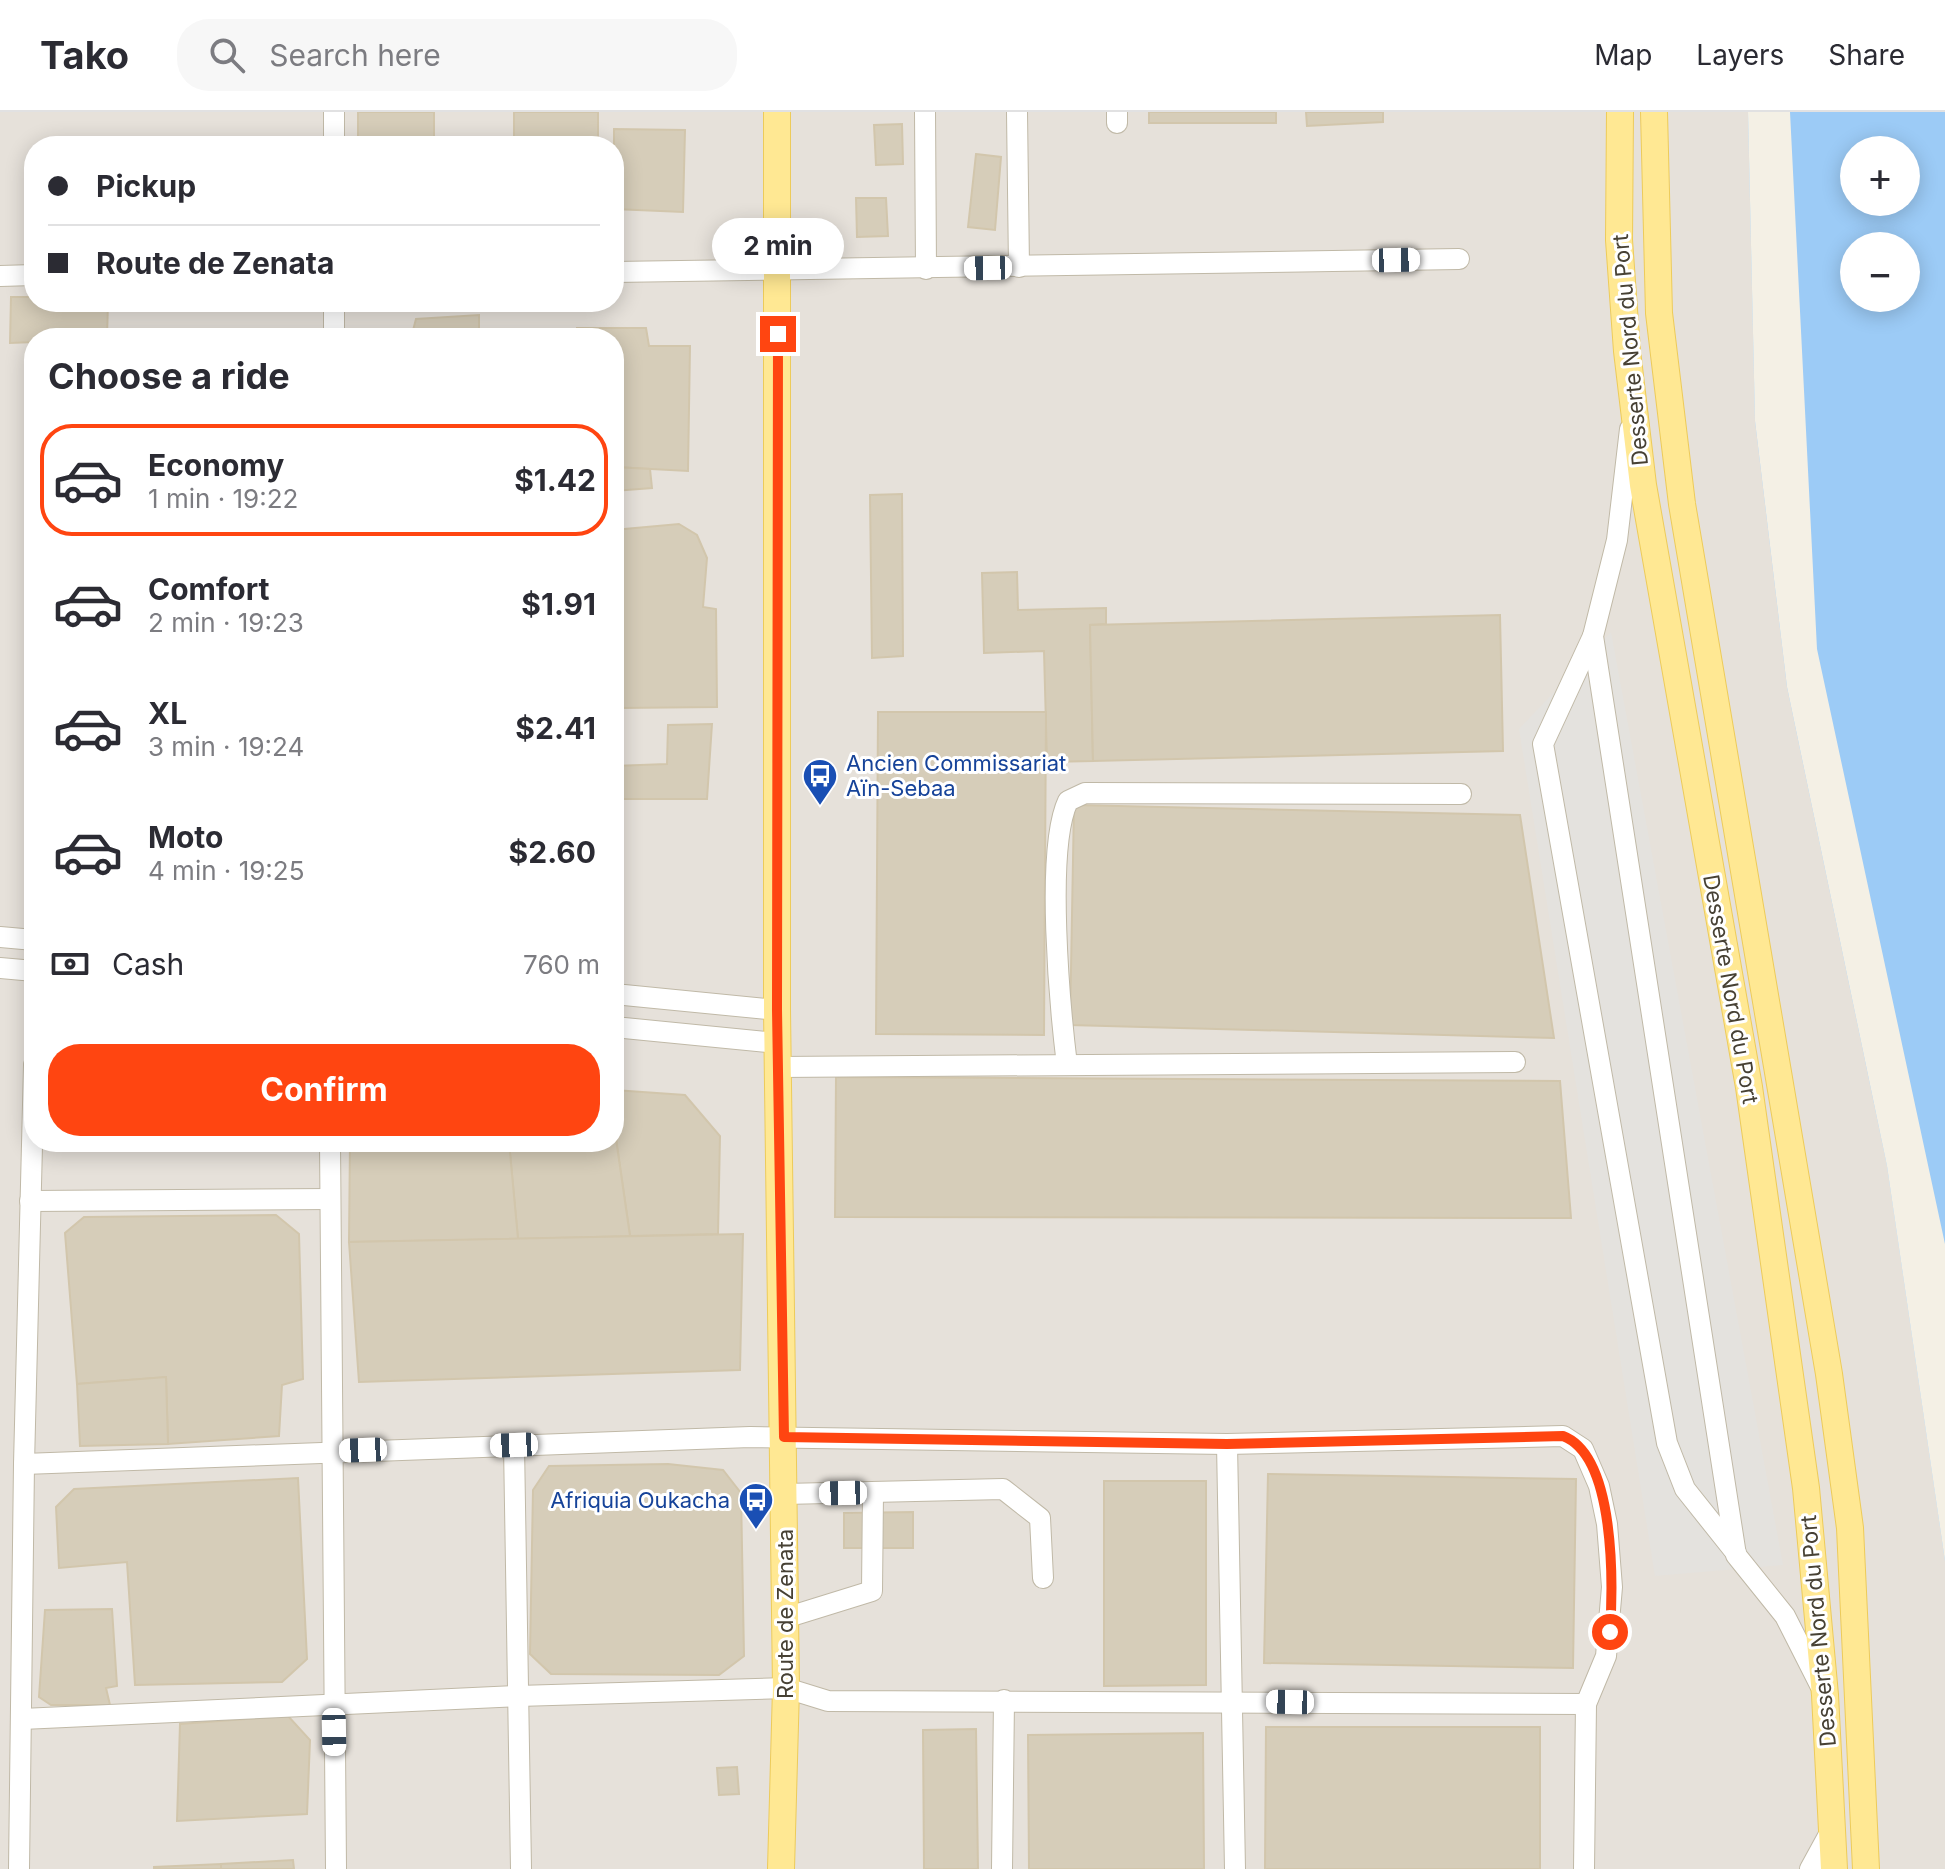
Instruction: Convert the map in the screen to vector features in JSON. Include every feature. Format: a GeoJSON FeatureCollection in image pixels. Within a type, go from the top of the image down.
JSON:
{"type":"FeatureCollection","features":[{"type":"Feature","properties":{"kind":"main road","name":"Route de Zenata"},"geometry":{"type":"LineString","coordinates":[[777,112],[777,1010],[786,1688],[781,1869]]}},
{"type":"Feature","properties":{"kind":"main road","name":"Desserte Nord du Port"},"geometry":{"type":"LineString","coordinates":[[1654,112],[1659,313],[1682,504],[1829,1374],[1850,1528],[1866,1869]]}},
{"type":"Feature","properties":{"kind":"main road","name":"Desserte Nord du Port"},"geometry":{"type":"LineString","coordinates":[[1618,119],[1619,240],[1643,485],[1749,1087],[1806,1488],[1825,1695],[1834,1869]]}},
{"type":"Feature","properties":{"kind":"street"},"geometry":{"type":"LineString","coordinates":[[334,112],[334,136]]}},
{"type":"Feature","properties":{"kind":"street"},"geometry":{"type":"LineString","coordinates":[[925,112],[926,269]]}},
{"type":"Feature","properties":{"kind":"street"},"geometry":{"type":"LineString","coordinates":[[1017,112],[1019,267]]}},
{"type":"Feature","properties":{"kind":"street"},"geometry":{"type":"LineString","coordinates":[[624,272],[779,272],[1459,259]]}},
{"type":"Feature","properties":{"kind":"street"},"geometry":{"type":"LineString","coordinates":[[0,276],[24,275]]}},
{"type":"Feature","properties":{"kind":"street"},"geometry":{"type":"LineString","coordinates":[[1633,401],[1617,540],[1593,636],[1543,744],[1667,1443],[1685,1489],[1785,1616],[1825,1695]]}},
{"type":"Feature","properties":{"kind":"street"},"geometry":{"type":"LineString","coordinates":[[1593,636],[1736,1555]]}},
{"type":"Feature","properties":{"kind":"street"},"geometry":{"type":"LineString","coordinates":[[1067,1065],[1059,995],[1058,835],[1068,801],[1085,793],[1461,794]]}},
{"type":"Feature","properties":{"kind":"street"},"geometry":{"type":"LineString","coordinates":[[0,937],[24,939]]}},
{"type":"Feature","properties":{"kind":"street"},"geometry":{"type":"LineString","coordinates":[[0,968],[24,970]]}},
{"type":"Feature","properties":{"kind":"street"},"geometry":{"type":"LineString","coordinates":[[624,995],[777,1010]]}},
{"type":"Feature","properties":{"kind":"street"},"geometry":{"type":"LineString","coordinates":[[624,1029],[778,1055],[1067,1065],[1515,1062]]}},
{"type":"Feature","properties":{"kind":"street"},"geometry":{"type":"LineString","coordinates":[[19,1869],[31,1152]]}},
{"type":"Feature","properties":{"kind":"street"},"geometry":{"type":"LineString","coordinates":[[330,1152],[336,1869]]}},
{"type":"Feature","properties":{"kind":"street"},"geometry":{"type":"LineString","coordinates":[[30,1201],[330,1199]]}},
{"type":"Feature","properties":{"kind":"street"},"geometry":{"type":"LineString","coordinates":[[24,1464],[784,1437],[1227,1444],[1552,1434],[1577,1442],[1589,1458],[1607,1524],[1612,1587],[1606,1656],[1586,1704],[1584,1869]]}},
{"type":"Feature","properties":{"kind":"street"},"geometry":{"type":"LineString","coordinates":[[1227,1444],[1235,1869]]}},
{"type":"Feature","properties":{"kind":"street"},"geometry":{"type":"LineString","coordinates":[[514,1445],[521,1869]]}},
{"type":"Feature","properties":{"kind":"street"},"geometry":{"type":"LineString","coordinates":[[784,1494],[1003,1489],[1040,1518],[1043,1578]]}},
{"type":"Feature","properties":{"kind":"street"},"geometry":{"type":"LineString","coordinates":[[785,1618],[872,1591],[873,1493]]}},
{"type":"Feature","properties":{"kind":"street"},"geometry":{"type":"LineString","coordinates":[[22,1719],[518,1696],[786,1688],[828,1701],[1586,1704]]}},
{"type":"Feature","properties":{"kind":"street"},"geometry":{"type":"LineString","coordinates":[[1002,1869],[1004,1700]]}},
{"type":"Feature","properties":{"kind":"street"},"geometry":{"type":"LineString","coordinates":[[1810,1869],[1833,1827]]}},
{"type":"Feature","properties":{"kind":"shaded area"},"geometry":{"type":"Polygon","coordinates":[[[0,112],[1748,112],[1755,421],[1845,957],[1887,1166],[1945,1561],[1945,1869],[0,1869],[0,112]]]}},
{"type":"Feature","properties":{"kind":"shaded area"},"geometry":{"type":"Polygon","coordinates":[[[1611,632],[1783,1565],[1655,1576],[1519,729],[1611,632]]]}},
{"type":"Feature","properties":{"kind":"water"},"geometry":{"type":"Polygon","coordinates":[[[1748,112],[1945,112],[1945,1561],[1887,1166],[1787,687],[1755,421],[1748,112]]]}},
{"type":"Feature","properties":{"kind":"pier"},"geometry":{"type":"Polygon","coordinates":[[[1748,112],[1790,112],[1817,649],[1945,1244],[1945,1561],[1887,1166],[1787,687],[1755,421],[1748,112]]]}},
{"type":"Feature","properties":{"kind":"building"},"geometry":{"type":"Polygon","coordinates":[[[358,112],[434,112],[434,136],[358,136],[358,112]]]}},
{"type":"Feature","properties":{"kind":"building"},"geometry":{"type":"Polygon","coordinates":[[[514,112],[598,112],[598,136],[514,136],[514,112]]]}},
{"type":"Feature","properties":{"kind":"building"},"geometry":{"type":"Polygon","coordinates":[[[1149,112],[1276,112],[1276,123],[1149,123],[1149,112]]]}},
{"type":"Feature","properties":{"kind":"building"},"geometry":{"type":"Polygon","coordinates":[[[1306,112],[1383,112],[1383,122],[1307,126],[1306,112]]]}},
{"type":"Feature","properties":{"kind":"building"},"geometry":{"type":"Polygon","coordinates":[[[902,124],[903,164],[876,165],[874,125],[902,124]]]}},
{"type":"Feature","properties":{"kind":"building"},"geometry":{"type":"Polygon","coordinates":[[[614,129],[685,130],[683,212],[624,209],[624,136],[614,136],[614,129]]]}},
{"type":"Feature","properties":{"kind":"building"},"geometry":{"type":"Polygon","coordinates":[[[976,154],[1001,157],[995,230],[968,227],[976,154]]]}},
{"type":"Feature","properties":{"kind":"building"},"geometry":{"type":"Polygon","coordinates":[[[856,198],[886,198],[888,236],[857,237],[856,198]]]}},
{"type":"Feature","properties":{"kind":"building"},"geometry":{"type":"Polygon","coordinates":[[[11,297],[24,297],[24,312],[108,312],[107,328],[24,328],[24,342],[10,343],[11,297]]]}},
{"type":"Feature","properties":{"kind":"building"},"geometry":{"type":"Polygon","coordinates":[[[479,315],[479,328],[414,328],[416,319],[479,315]]]}},
{"type":"Feature","properties":{"kind":"building"},"geometry":{"type":"Polygon","coordinates":[[[624,328],[646,328],[649,346],[690,346],[688,471],[624,468],[624,328]]]}},
{"type":"Feature","properties":{"kind":"building"},"geometry":{"type":"Polygon","coordinates":[[[624,468],[650,469],[652,488],[624,490],[624,468]]]}},
{"type":"Feature","properties":{"kind":"building"},"geometry":{"type":"Polygon","coordinates":[[[902,494],[903,656],[872,658],[870,495],[902,494]]]}},
{"type":"Feature","properties":{"kind":"building"},"geometry":{"type":"Polygon","coordinates":[[[679,524],[697,535],[707,558],[703,607],[716,609],[717,707],[624,708],[624,529],[679,524]]]}},
{"type":"Feature","properties":{"kind":"building"},"geometry":{"type":"Polygon","coordinates":[[[1017,572],[1018,610],[1106,608],[1106,624],[1090,625],[1093,761],[1047,762],[1044,651],[984,653],[982,573],[1017,572]]]}},
{"type":"Feature","properties":{"kind":"building"},"geometry":{"type":"Polygon","coordinates":[[[1500,615],[1503,751],[1093,761],[1090,625],[1500,615]]]}},
{"type":"Feature","properties":{"kind":"building"},"geometry":{"type":"Polygon","coordinates":[[[878,712],[1046,712],[1044,1035],[876,1034],[878,712]]]}},
{"type":"Feature","properties":{"kind":"building"},"geometry":{"type":"Polygon","coordinates":[[[712,724],[707,799],[624,799],[624,766],[667,764],[668,725],[712,724]]]}},
{"type":"Feature","properties":{"kind":"building"},"geometry":{"type":"Polygon","coordinates":[[[1074,805],[1520,815],[1554,1038],[1070,1025],[1074,805]]]}},
{"type":"Feature","properties":{"kind":"building"},"geometry":{"type":"Polygon","coordinates":[[[836,1077],[1560,1081],[1571,1218],[835,1217],[836,1077]]]}},
{"type":"Feature","properties":{"kind":"building"},"geometry":{"type":"Polygon","coordinates":[[[624,1091],[685,1095],[720,1136],[718,1234],[630,1236],[618,1152],[624,1152],[624,1091]]]}},
{"type":"Feature","properties":{"kind":"building"},"geometry":{"type":"Polygon","coordinates":[[[350,1152],[510,1152],[518,1239],[349,1242],[350,1152]]]}},
{"type":"Feature","properties":{"kind":"building"},"geometry":{"type":"Polygon","coordinates":[[[510,1152],[618,1152],[630,1236],[518,1239],[510,1152]]]}},
{"type":"Feature","properties":{"kind":"building"},"geometry":{"type":"Polygon","coordinates":[[[276,1215],[299,1234],[303,1379],[282,1385],[279,1436],[168,1444],[166,1377],[77,1384],[65,1233],[84,1217],[276,1215]]]}},
{"type":"Feature","properties":{"kind":"building"},"geometry":{"type":"Polygon","coordinates":[[[743,1234],[740,1370],[359,1382],[349,1242],[743,1234]]]}},
{"type":"Feature","properties":{"kind":"building"},"geometry":{"type":"Polygon","coordinates":[[[166,1377],[168,1444],[80,1446],[77,1384],[166,1377]]]}},
{"type":"Feature","properties":{"kind":"building"},"geometry":{"type":"Polygon","coordinates":[[[668,1464],[723,1470],[741,1493],[744,1656],[719,1675],[551,1674],[530,1654],[533,1490],[549,1466],[668,1464]]]}},
{"type":"Feature","properties":{"kind":"building"},"geometry":{"type":"Polygon","coordinates":[[[1268,1474],[1576,1479],[1573,1668],[1264,1663],[1268,1474]]]}},
{"type":"Feature","properties":{"kind":"building"},"geometry":{"type":"Polygon","coordinates":[[[298,1478],[307,1659],[282,1682],[135,1685],[127,1562],[59,1568],[56,1507],[74,1489],[298,1478]]]}},
{"type":"Feature","properties":{"kind":"building"},"geometry":{"type":"Polygon","coordinates":[[[1104,1481],[1206,1481],[1206,1685],[1104,1686],[1104,1481]]]}},
{"type":"Feature","properties":{"kind":"building"},"geometry":{"type":"Polygon","coordinates":[[[913,1512],[913,1548],[844,1548],[844,1513],[913,1512]]]}},
{"type":"Feature","properties":{"kind":"building"},"geometry":{"type":"Polygon","coordinates":[[[112,1609],[117,1686],[106,1688],[110,1705],[51,1705],[39,1697],[45,1610],[112,1609]]]}},
{"type":"Feature","properties":{"kind":"building"},"geometry":{"type":"Polygon","coordinates":[[[288,1716],[310,1740],[307,1814],[177,1821],[180,1724],[288,1716]]]}},
{"type":"Feature","properties":{"kind":"building"},"geometry":{"type":"Polygon","coordinates":[[[1266,1727],[1540,1727],[1540,1869],[1265,1869],[1266,1727]]]}},
{"type":"Feature","properties":{"kind":"building"},"geometry":{"type":"Polygon","coordinates":[[[976,1729],[978,1869],[924,1869],[923,1730],[976,1729]]]}},
{"type":"Feature","properties":{"kind":"building"},"geometry":{"type":"Polygon","coordinates":[[[1203,1733],[1204,1869],[1029,1869],[1028,1735],[1203,1733]]]}},
{"type":"Feature","properties":{"kind":"building"},"geometry":{"type":"Polygon","coordinates":[[[737,1767],[739,1794],[719,1795],[717,1768],[737,1767]]]}},
{"type":"Feature","properties":{"kind":"building"},"geometry":{"type":"Polygon","coordinates":[[[293,1860],[294,1869],[221,1869],[221,1864],[293,1860]]]}},
{"type":"Feature","properties":{"kind":"building"},"geometry":{"type":"Polygon","coordinates":[[[221,1864],[221,1869],[154,1869],[154,1867],[221,1864]]]}},
{"type":"Feature","properties":{"kind":"place","name":"Ancien Commissariat Aïn-Sebaa"},"geometry":{"type":"Point","coordinates":[820,807]}},
{"type":"Feature","properties":{"kind":"place","name":"Afriquia Oukacha"},"geometry":{"type":"Point","coordinates":[756,1531]}},
{"type":"Feature","properties":{"kind":"route"},"geometry":{"type":"LineString","coordinates":[[778,334],[777,1010],[784,1437],[1227,1444],[1563,1436],[1577,1442],[1583,1449],[1599,1486],[1607,1524],[1612,1587],[1610,1632]]}}]}
